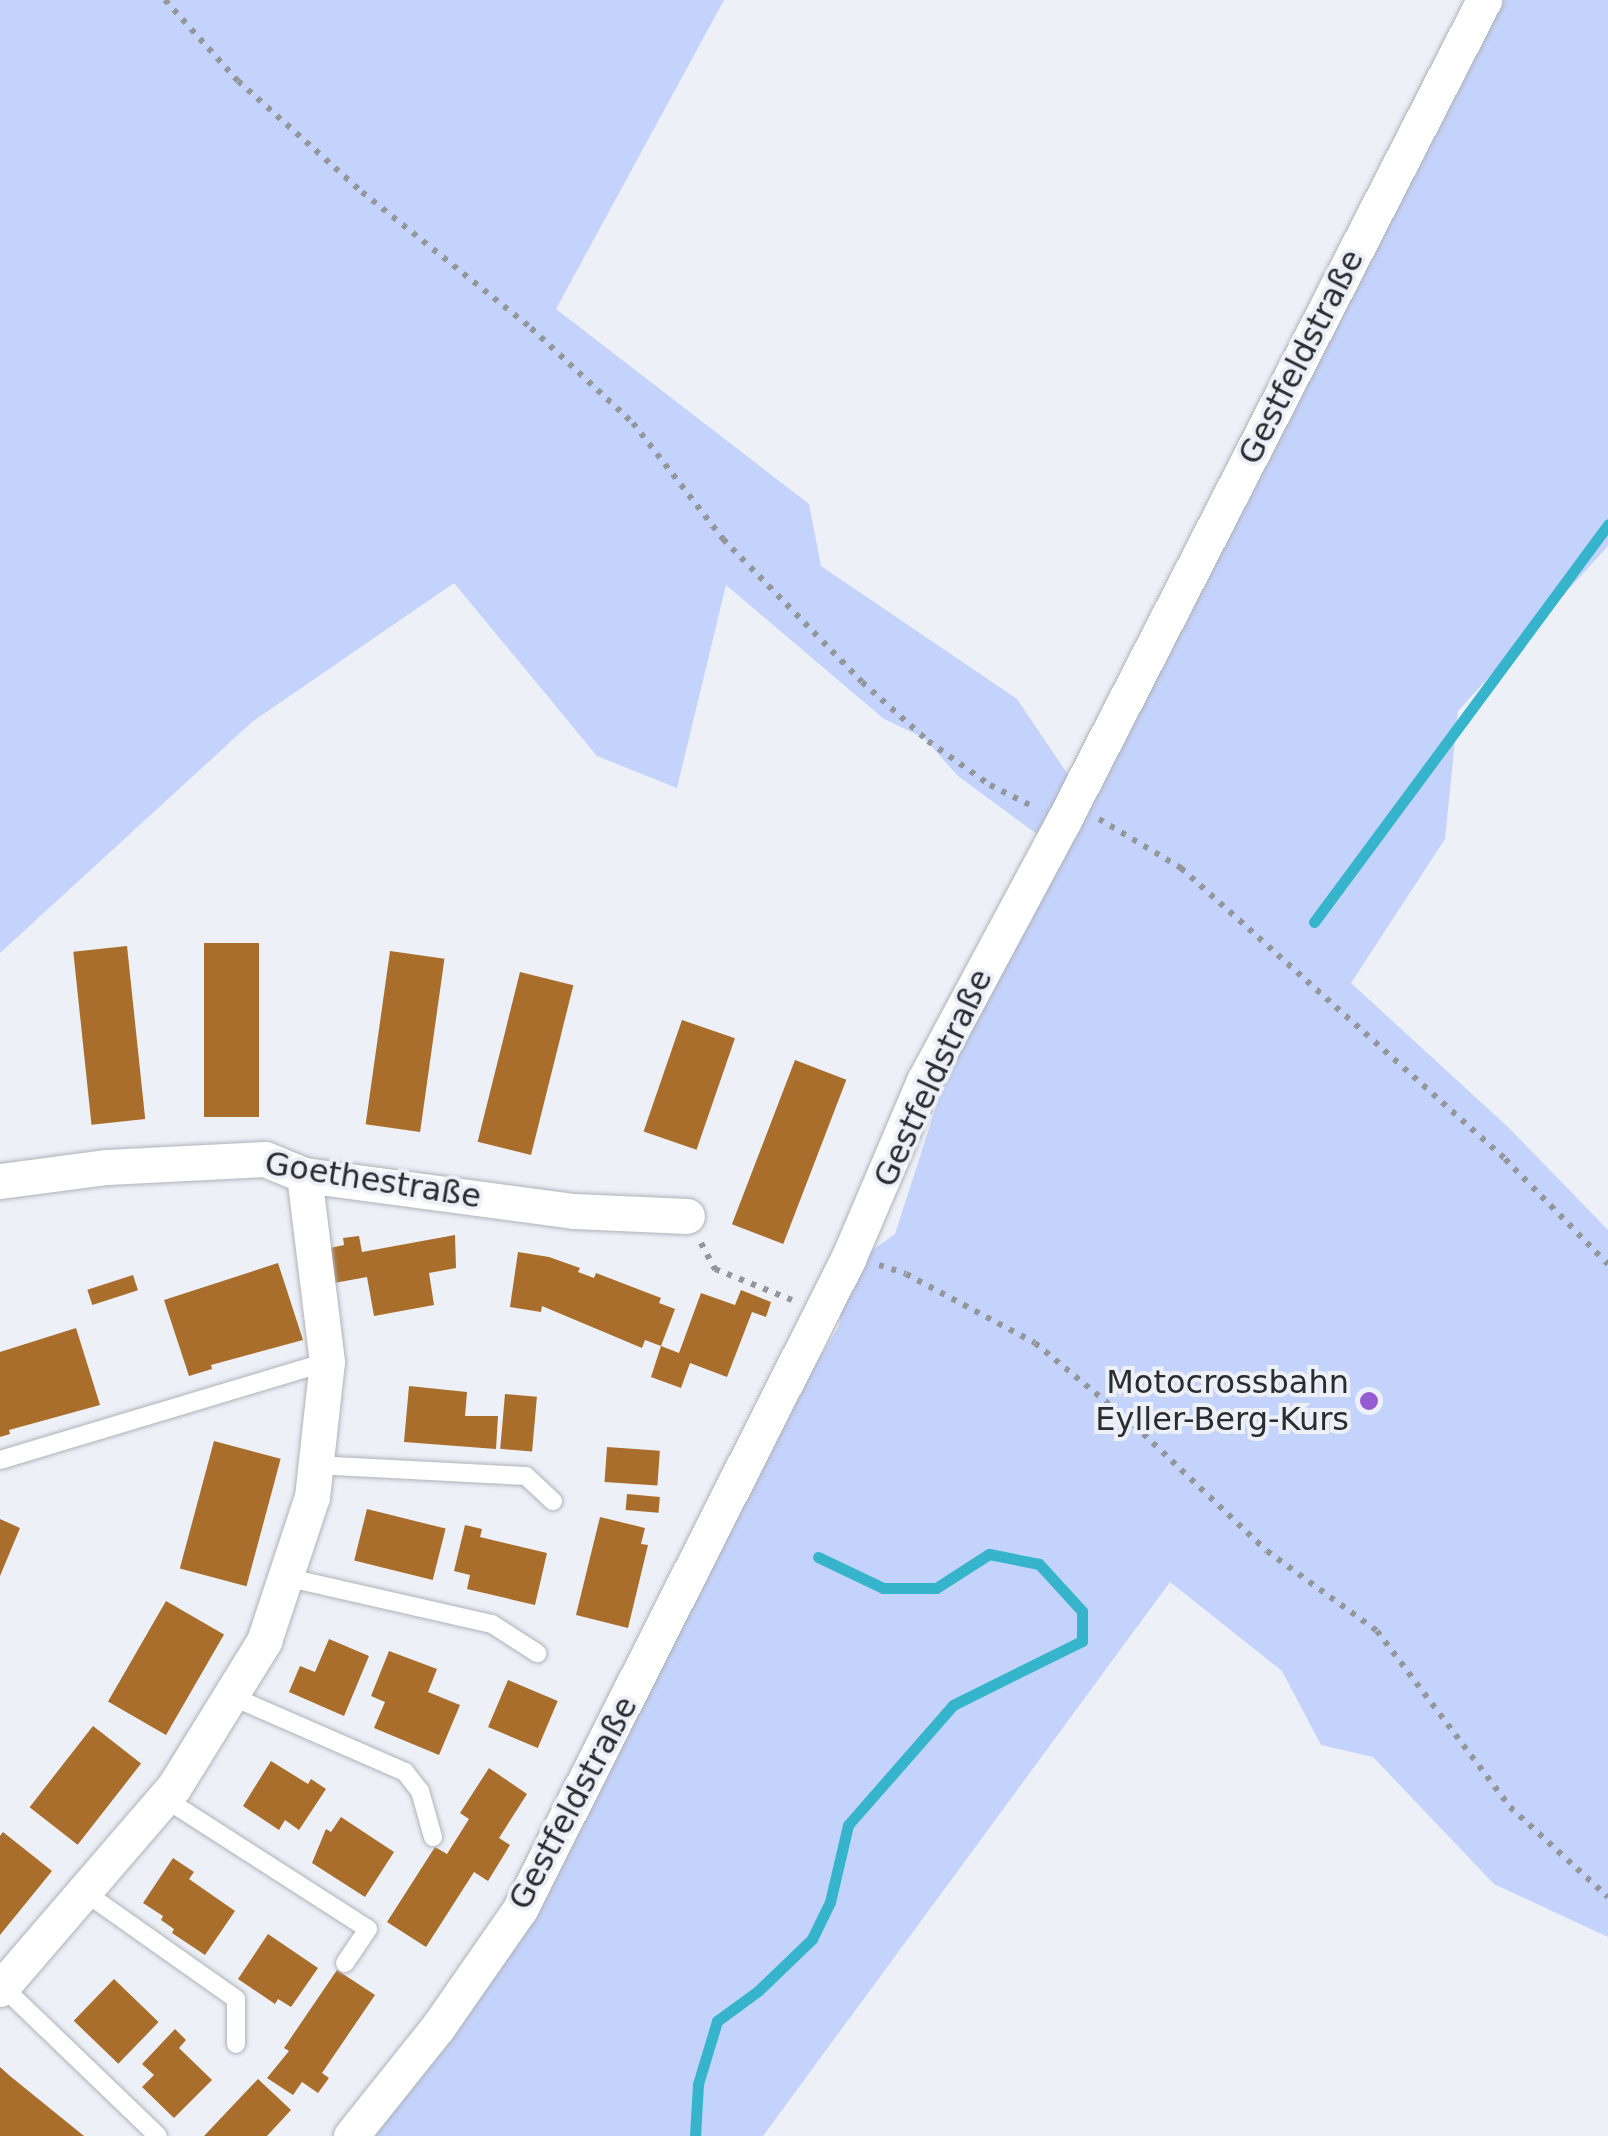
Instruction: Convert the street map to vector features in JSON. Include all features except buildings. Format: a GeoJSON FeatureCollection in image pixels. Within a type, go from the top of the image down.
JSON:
{"type":"FeatureCollection","features":[{"type":"Feature","properties":{"kind":"street","name":"Gestfeldstraße"},"geometry":{"type":"LineString","coordinates":[[350,2136],[438,2028],[520,1908],[848,1259],[924,1082],[1068,813],[1484,0]]}},
{"type":"Feature","properties":{"kind":"street","name":"Goethestraße"},"geometry":{"type":"LineString","coordinates":[[0,1182],[108,1167],[265,1159],[304,1175],[574,1211],[687,1216]]}},
{"type":"Feature","properties":{"kind":"street"},"geometry":{"type":"LineString","coordinates":[[1,1987],[164,1798],[264,1642],[312,1498],[326,1362],[304,1175]]}},
{"type":"Feature","properties":{"kind":"lane"},"geometry":{"type":"LineString","coordinates":[[0,1460],[326,1362]]}},
{"type":"Feature","properties":{"kind":"lane"},"geometry":{"type":"LineString","coordinates":[[315,1465],[526,1476],[553,1501]]}},
{"type":"Feature","properties":{"kind":"lane"},"geometry":{"type":"LineString","coordinates":[[286,1577],[482,1621],[504,1630],[536,1652]]}},
{"type":"Feature","properties":{"kind":"lane"},"geometry":{"type":"LineString","coordinates":[[231,1696],[405,1772],[420,1791],[433,1836]]}},
{"type":"Feature","properties":{"kind":"lane"},"geometry":{"type":"LineString","coordinates":[[164,1798],[368,1929],[345,1963]]}},
{"type":"Feature","properties":{"kind":"lane"},"geometry":{"type":"LineString","coordinates":[[83,1892],[236,1998],[236,2044]]}},
{"type":"Feature","properties":{"kind":"lane"},"geometry":{"type":"LineString","coordinates":[[1,1987],[158,2136]]}},
{"type":"Feature","properties":{"kind":"path"},"geometry":{"type":"LineString","coordinates":[[165,0],[238,80],[376,204],[531,328],[634,423],[723,539],[862,682],[928,741],[990,784],[1068,813],[1180,868],[1505,1159],[1608,1264]]}},
{"type":"Feature","properties":{"kind":"path"},"geometry":{"type":"LineString","coordinates":[[687,1216],[715,1268],[821,1312]]}},
{"type":"Feature","properties":{"kind":"path"},"geometry":{"type":"LineString","coordinates":[[848,1259],[906,1274],[1035,1344],[1134,1425],[1267,1552],[1378,1631],[1510,1807],[1608,1897]]}},
{"type":"Feature","properties":{"kind":"shaded area"},"geometry":{"type":"Polygon","coordinates":[[[0,0],[724,0],[556,309],[809,504],[821,566],[1017,699],[1079,791],[1484,0],[1608,0],[1608,546],[1458,711],[1445,839],[1351,983],[1509,1128],[1608,1230],[1608,1937],[1494,1884],[1373,1757],[1321,1745],[1282,1671],[1170,1582],[763,2136],[351,2136],[438,2027],[701,1556],[839,1326],[847,1268],[895,1234],[942,1088],[1061,852],[958,776],[924,738],[884,719],[726,585],[677,788],[597,756],[454,583],[252,722],[0,953],[0,0]]]}},
{"type":"Feature","properties":{"kind":"waterway"},"geometry":{"type":"LineString","coordinates":[[1314,922],[1608,524]]}},
{"type":"Feature","properties":{"kind":"waterway"},"geometry":{"type":"LineString","coordinates":[[695,2136],[698,2084],[717,2021],[758,1991],[812,1939],[830,1902],[848,1825],[953,1705],[1082,1641],[1082,1611],[1039,1564],[989,1554],[936,1588],[883,1588],[818,1557]]}},
{"type":"Feature","properties":{"kind":"place","name":"Motocrossbahn Eyller-Berg-Kurs"},"geometry":{"type":"Point","coordinates":[1369,1401]}}]}
